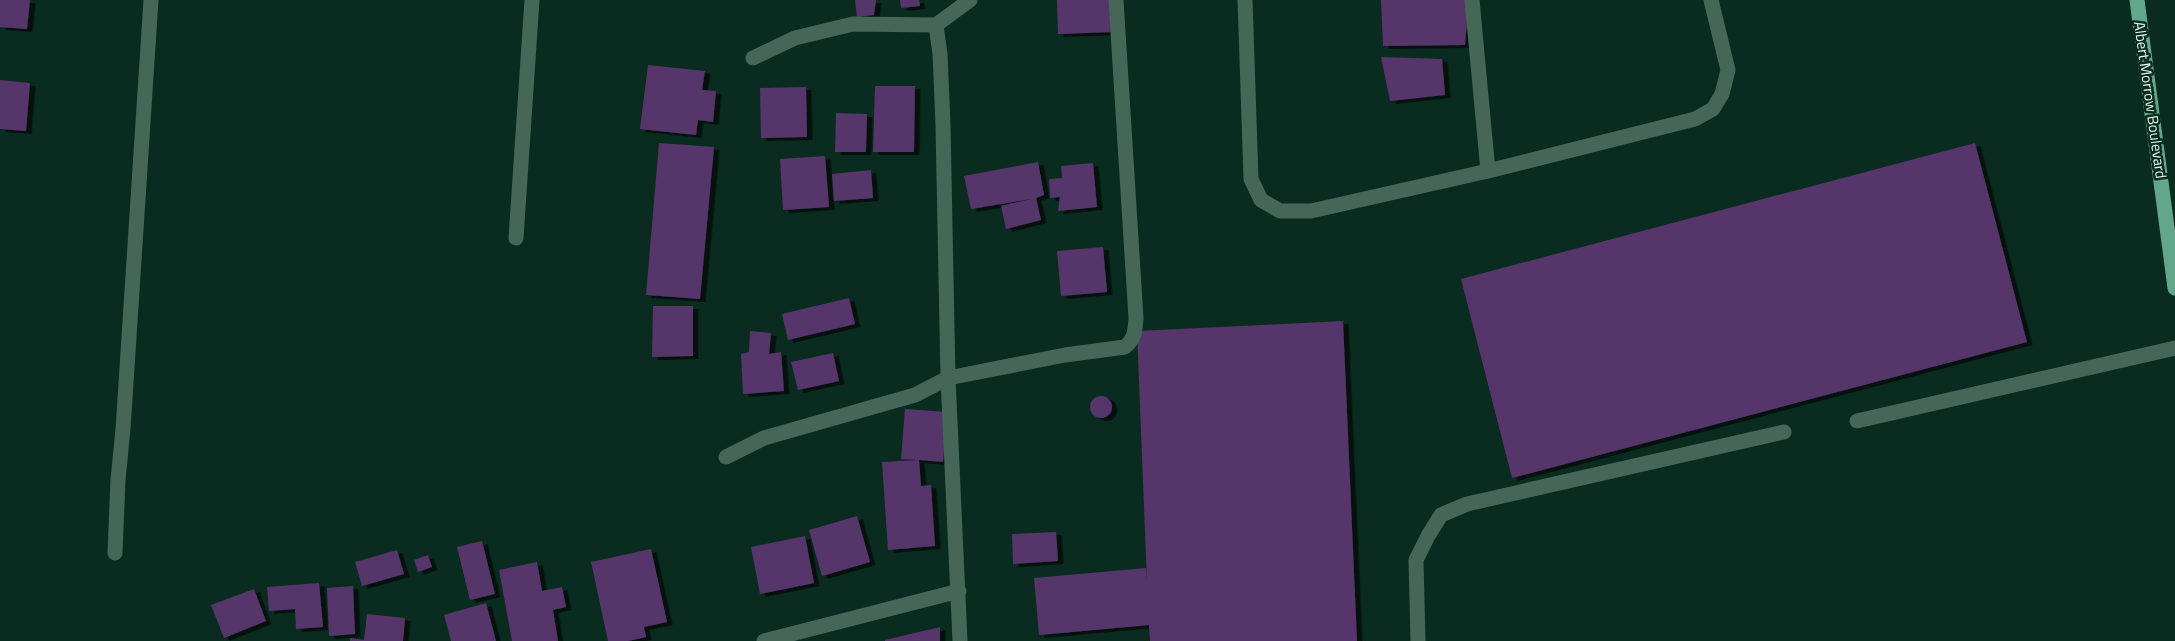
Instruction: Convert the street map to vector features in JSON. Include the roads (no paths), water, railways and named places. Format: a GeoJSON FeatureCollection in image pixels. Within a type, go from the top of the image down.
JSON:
{"type":"FeatureCollection","features":[{"type":"Feature","properties":{"kind":"main road","name":"Albert Morrow Boulevard"},"geometry":{"type":"LineString","coordinates":[[2137,0],[2175,288]]}},
{"type":"Feature","properties":{"kind":"street"},"geometry":{"type":"LineString","coordinates":[[115,552],[118,480],[124,420],[151,0]]}},
{"type":"Feature","properties":{"kind":"street"},"geometry":{"type":"LineString","coordinates":[[516,238],[532,0]]}},
{"type":"Feature","properties":{"kind":"street"},"geometry":{"type":"LineString","coordinates":[[753,58],[795,38],[852,24],[936,25],[970,0]]}},
{"type":"Feature","properties":{"kind":"street"},"geometry":{"type":"LineString","coordinates":[[726,456],[764,438],[915,395],[948,378],[1066,355],[1125,347],[1131,342],[1135,334],[1136,318],[1116,0]]}},
{"type":"Feature","properties":{"kind":"street"},"geometry":{"type":"LineString","coordinates":[[1245,0],[1251,179],[1261,200],[1280,211],[1311,211],[1488,171],[1695,119],[1713,109],[1722,94],[1728,70],[1711,0]]}},
{"type":"Feature","properties":{"kind":"street"},"geometry":{"type":"LineString","coordinates":[[1472,0],[1488,171]]}},
{"type":"Feature","properties":{"kind":"street"},"geometry":{"type":"LineString","coordinates":[[936,25],[940,54],[943,125],[948,378],[960,641]]}},
{"type":"Feature","properties":{"kind":"street"},"geometry":{"type":"LineString","coordinates":[[1857,421],[2175,348]]}},
{"type":"Feature","properties":{"kind":"street"},"geometry":{"type":"LineString","coordinates":[[1418,641],[1416,560],[1441,515],[1467,504],[1784,432]]}},
{"type":"Feature","properties":{"kind":"street"},"geometry":{"type":"LineString","coordinates":[[764,641],[959,591]]}}]}
